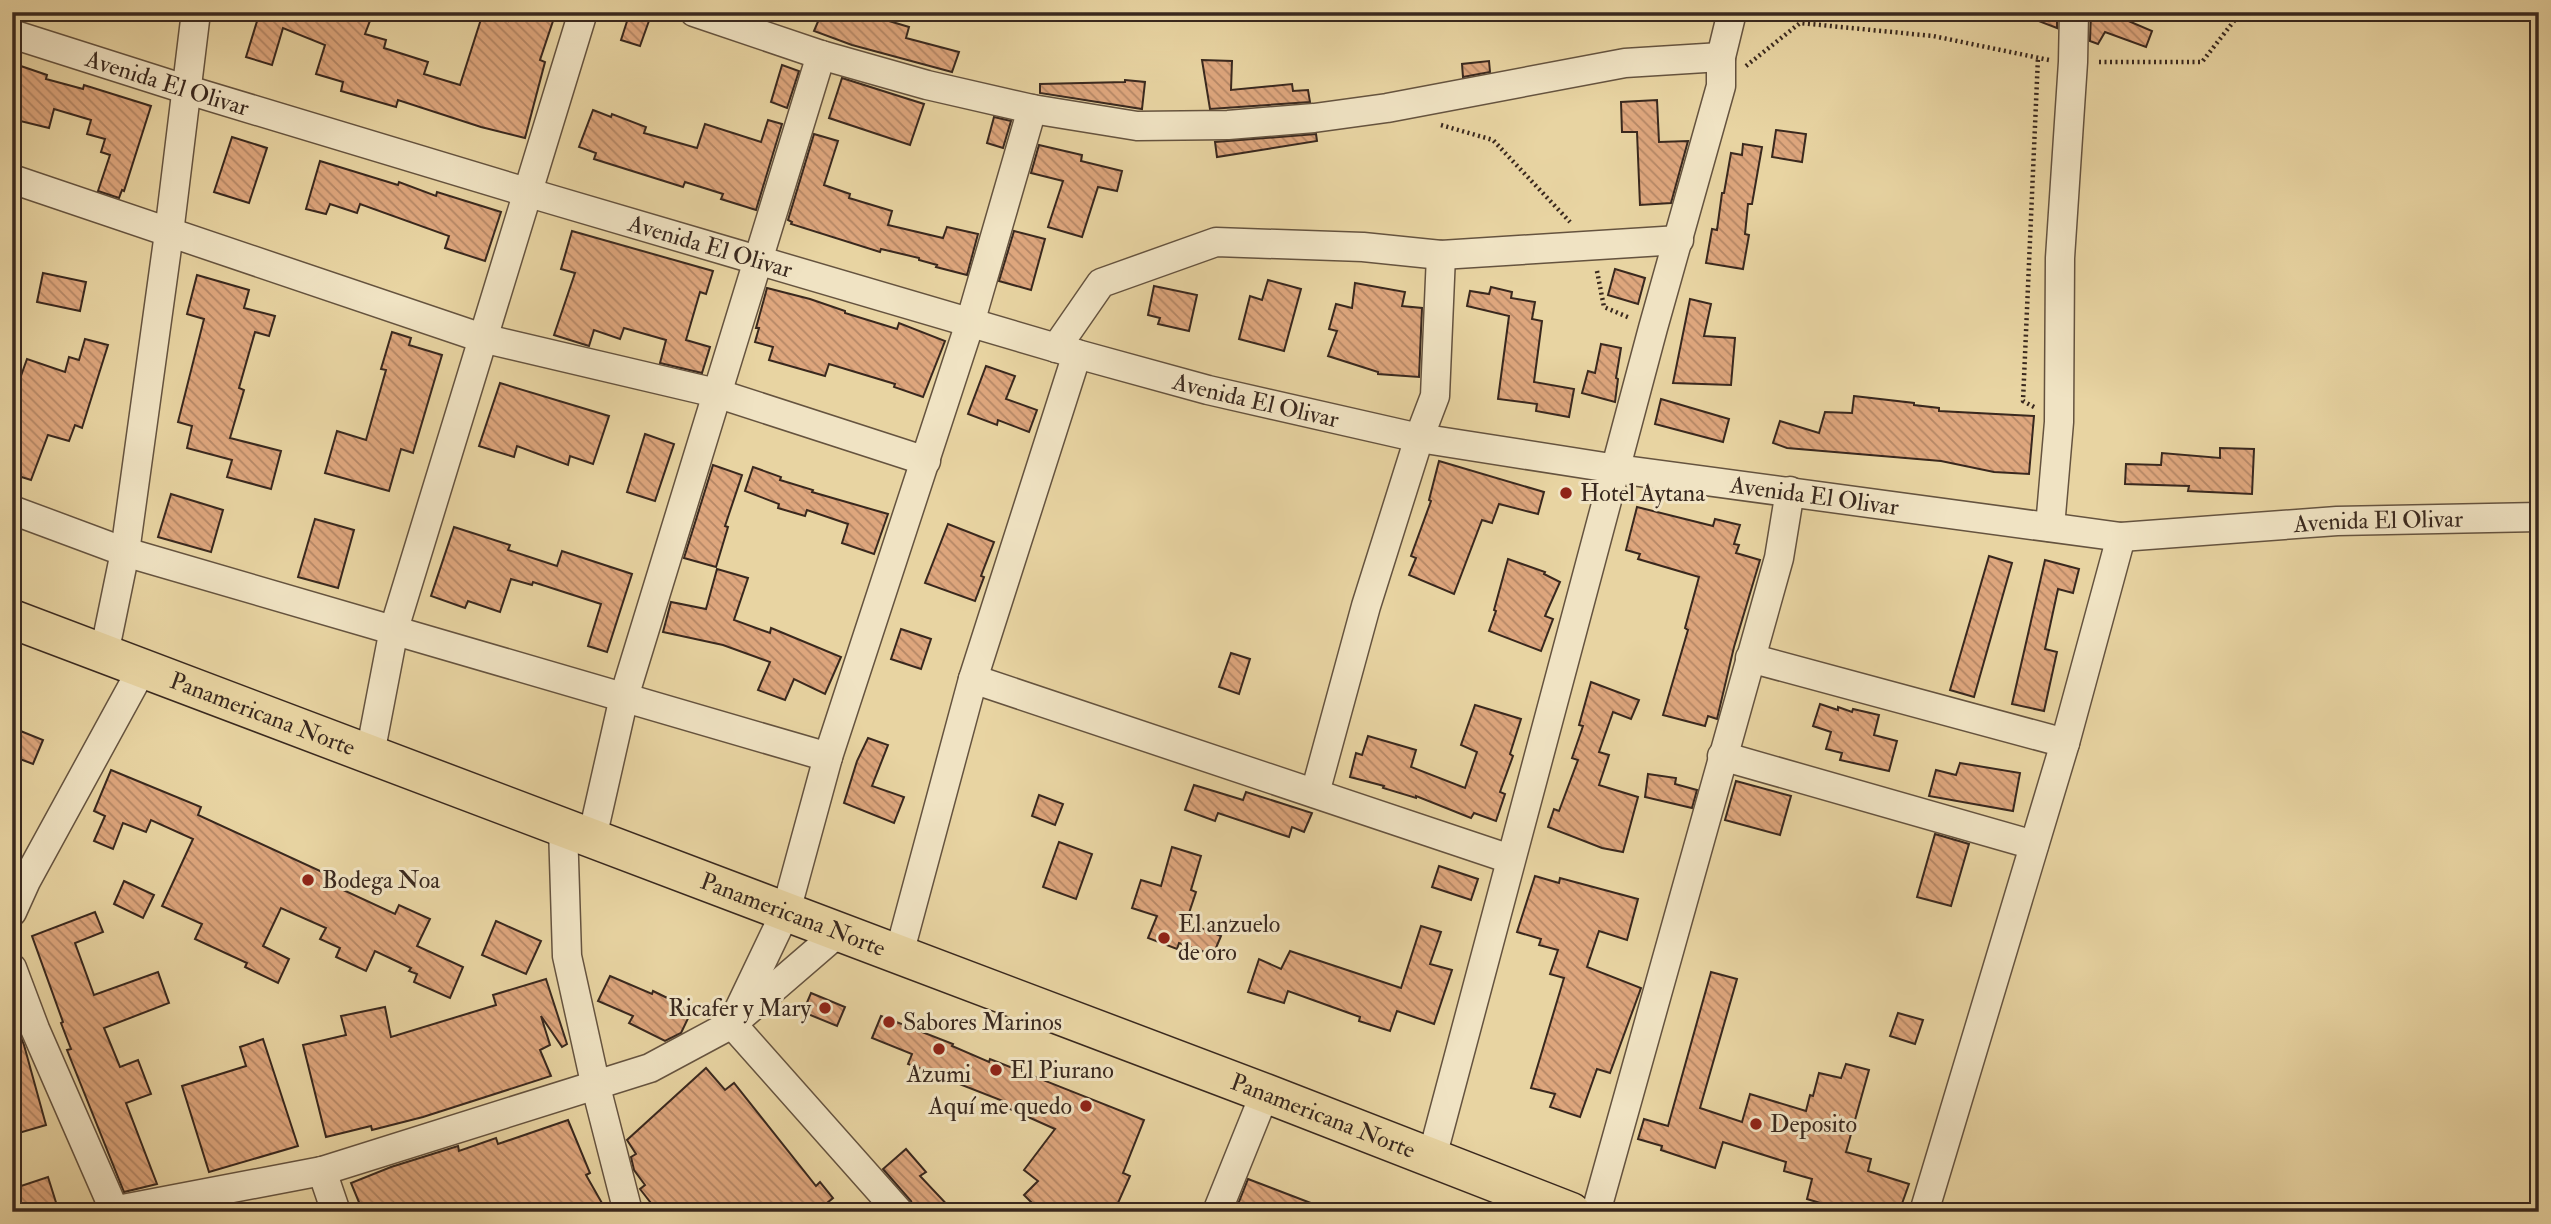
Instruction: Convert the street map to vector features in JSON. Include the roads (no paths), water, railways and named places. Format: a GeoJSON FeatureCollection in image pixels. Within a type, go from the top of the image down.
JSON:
{"type":"FeatureCollection","features":[{"type":"Feature","properties":{"kind":"highway","name":"Panamericana Norte"},"geometry":{"type":"LineString","coordinates":[[12,619],[840,931],[1571,1212]]}},
{"type":"Feature","properties":{"kind":"street"},"geometry":{"type":"LineString","coordinates":[[104,654],[125,552],[188,90],[196,12]]}},
{"type":"Feature","properties":{"kind":"street"},"geometry":{"type":"LineString","coordinates":[[370,754],[394,629],[583,12]]}},
{"type":"Feature","properties":{"kind":"street"},"geometry":{"type":"LineString","coordinates":[[694,12],[821,55],[927,85],[1032,109],[1138,126],[1228,125],[1314,118],[1387,108],[1625,63],[1721,57]]}},
{"type":"Feature","properties":{"kind":"street"},"geometry":{"type":"LineString","coordinates":[[1432,1157],[1653,328],[1721,86],[1721,57],[1732,12]]}},
{"type":"Feature","properties":{"kind":"street"},"geometry":{"type":"LineString","coordinates":[[2050,527],[2059,422],[2060,258],[2074,12]]}},
{"type":"Feature","properties":{"kind":"street","name":"Avenida El Olivar"},"geometry":{"type":"LineString","coordinates":[[12,34],[526,192],[1067,351],[1208,390],[1419,438],[1617,469],[2121,537],[2337,521],[2539,517]]}},
{"type":"Feature","properties":{"kind":"street"},"geometry":{"type":"LineString","coordinates":[[628,1212],[596,1087],[567,956],[578,833],[624,697],[821,55]]}},
{"type":"Feature","properties":{"kind":"street"},"geometry":{"type":"LineString","coordinates":[[732,1024],[786,912],[828,757],[970,323],[1032,109]]}},
{"type":"Feature","properties":{"kind":"street"},"geometry":{"type":"LineString","coordinates":[[12,179],[482,338],[716,393],[926,461]]}},
{"type":"Feature","properties":{"kind":"street"},"geometry":{"type":"LineString","coordinates":[[899,954],[973,679],[1067,351],[1101,283],[1216,242],[1363,247],[1441,255],[1679,240]]}},
{"type":"Feature","properties":{"kind":"street"},"geometry":{"type":"LineString","coordinates":[[1315,793],[1366,606],[1435,396],[1441,255]]}},
{"type":"Feature","properties":{"kind":"street"},"geometry":{"type":"LineString","coordinates":[[1596,1212],[1779,558],[1790,491]]}},
{"type":"Feature","properties":{"kind":"street"},"geometry":{"type":"LineString","coordinates":[[12,510],[125,552],[828,757]]}},
{"type":"Feature","properties":{"kind":"street"},"geometry":{"type":"LineString","coordinates":[[1924,1212],[2065,743],[2121,537]]}},
{"type":"Feature","properties":{"kind":"street"},"geometry":{"type":"LineString","coordinates":[[1750,658],[2065,743]]}},
{"type":"Feature","properties":{"kind":"street"},"geometry":{"type":"LineString","coordinates":[[12,912],[19,883],[142,669]]}},
{"type":"Feature","properties":{"kind":"street"},"geometry":{"type":"LineString","coordinates":[[973,679],[1510,859]]}},
{"type":"Feature","properties":{"kind":"street"},"geometry":{"type":"LineString","coordinates":[[1722,755],[2034,845]]}},
{"type":"Feature","properties":{"kind":"street"},"geometry":{"type":"LineString","coordinates":[[12,968],[24,1032],[112,1211],[322,1171],[650,1068],[732,1024],[840,931]]}},
{"type":"Feature","properties":{"kind":"street"},"geometry":{"type":"LineString","coordinates":[[732,1024],[899,1212]]}},
{"type":"Feature","properties":{"kind":"street"},"geometry":{"type":"LineString","coordinates":[[1217,1212],[1265,1093]]}},
{"type":"Feature","properties":{"kind":"street"},"geometry":{"type":"LineString","coordinates":[[322,1171],[336,1212]]}},
{"type":"Feature","properties":{"kind":"place","name":"Hotel Aytana"},"geometry":{"type":"Point","coordinates":[1566,493]}},
{"type":"Feature","properties":{"kind":"place","name":"Bodega Noa"},"geometry":{"type":"Point","coordinates":[308,880]}},
{"type":"Feature","properties":{"kind":"place","name":"El anzuelo de oro"},"geometry":{"type":"Point","coordinates":[1164,938]}},
{"type":"Feature","properties":{"kind":"place","name":"Ricafer y Mary"},"geometry":{"type":"Point","coordinates":[825,1008]}},
{"type":"Feature","properties":{"kind":"place","name":"Sabores Marinos"},"geometry":{"type":"Point","coordinates":[889,1022]}},
{"type":"Feature","properties":{"kind":"place","name":"Azumi"},"geometry":{"type":"Point","coordinates":[939,1049]}},
{"type":"Feature","properties":{"kind":"place","name":"El Piurano"},"geometry":{"type":"Point","coordinates":[996,1070]}},
{"type":"Feature","properties":{"kind":"place","name":"Aquí me quedo"},"geometry":{"type":"Point","coordinates":[1086,1106]}},
{"type":"Feature","properties":{"kind":"place","name":"Deposito"},"geometry":{"type":"Point","coordinates":[1756,1124]}}]}
